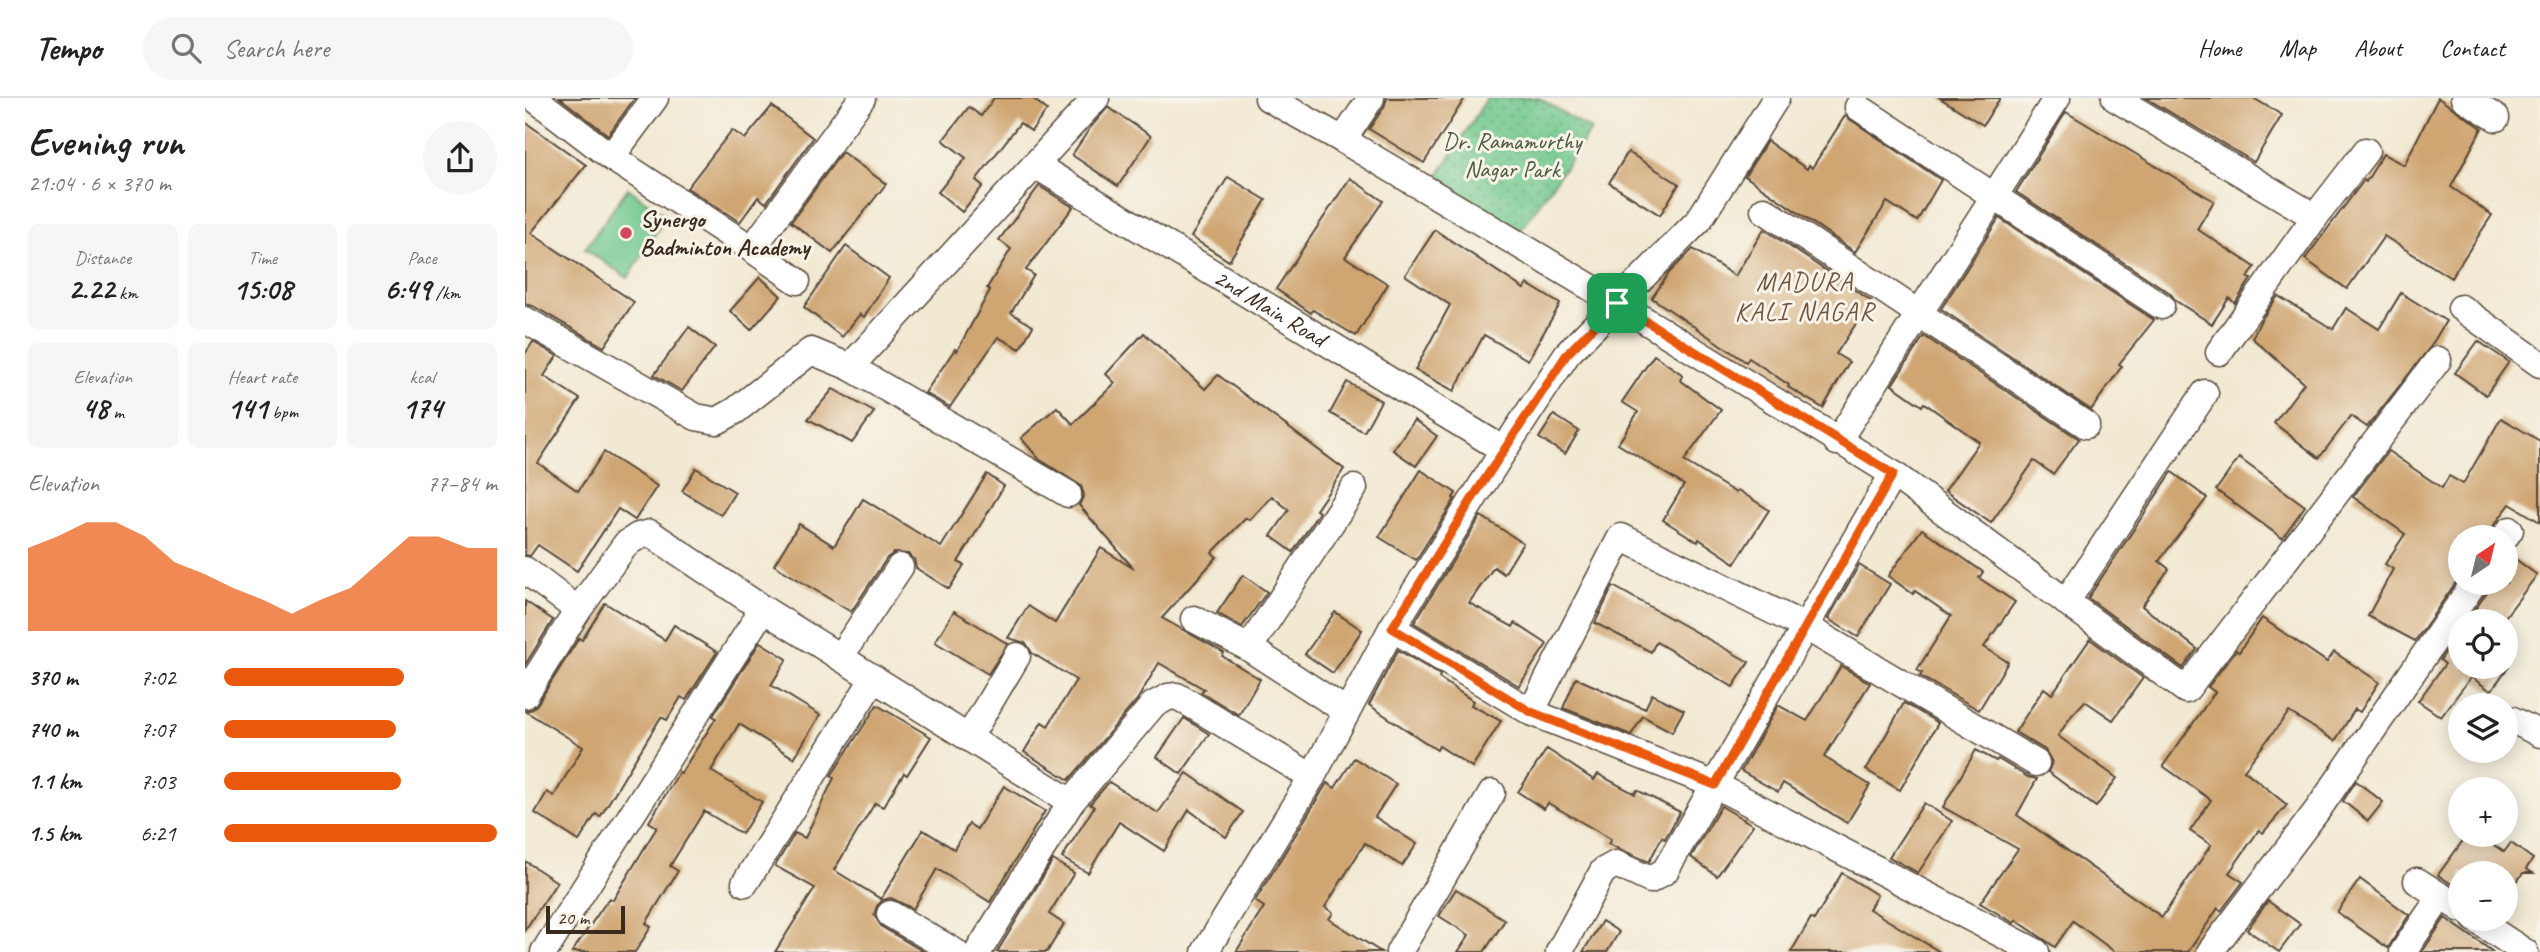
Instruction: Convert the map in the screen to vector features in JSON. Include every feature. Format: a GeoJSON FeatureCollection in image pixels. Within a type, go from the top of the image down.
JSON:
{"type":"FeatureCollection","features":[{"type":"Feature","properties":{"kind":"street"},"geometry":{"type":"LineString","coordinates":[[534,98],[611,157],[753,249],[797,281]]}},
{"type":"Feature","properties":{"kind":"street"},"geometry":{"type":"LineString","coordinates":[[611,157],[655,98]]}},
{"type":"Feature","properties":{"kind":"street"},"geometry":{"type":"LineString","coordinates":[[753,249],[862,98]]}},
{"type":"Feature","properties":{"kind":"street"},"geometry":{"type":"LineString","coordinates":[[851,367],[1096,98]]}},
{"type":"Feature","properties":{"kind":"street"},"geometry":{"type":"LineString","coordinates":[[1268,98],[1617,303],[1837,442],[1893,474],[2186,690],[2438,360]]}},
{"type":"Feature","properties":{"kind":"street"},"geometry":{"type":"LineString","coordinates":[[1343,140],[1371,98]]}},
{"type":"Feature","properties":{"kind":"street"},"geometry":{"type":"LineString","coordinates":[[1205,952],[1312,777],[1392,628],[1567,354],[1699,220],[1776,98]]}},
{"type":"Feature","properties":{"kind":"street"},"geometry":{"type":"LineString","coordinates":[[1837,442],[2057,98]]}},
{"type":"Feature","properties":{"kind":"street"},"geometry":{"type":"LineString","coordinates":[[2115,98],[2315,217]]}},
{"type":"Feature","properties":{"kind":"street"},"geometry":{"type":"LineString","coordinates":[[2464,98],[2496,118]]}},
{"type":"Feature","properties":{"kind":"street"},"geometry":{"type":"LineString","coordinates":[[1858,107],[2161,306]]}},
{"type":"Feature","properties":{"kind":"street"},"geometry":{"type":"LineString","coordinates":[[2218,352],[2366,151]]}},
{"type":"Feature","properties":{"kind":"street","name":"2nd Main Road"},"geometry":{"type":"LineString","coordinates":[[1035,165],[1504,450]]}},
{"type":"Feature","properties":{"kind":"street"},"geometry":{"type":"LineString","coordinates":[[1764,211],[2086,425]]}},
{"type":"Feature","properties":{"kind":"street"},"geometry":{"type":"LineString","coordinates":[[2461,308],[2540,364]]}},
{"type":"Feature","properties":{"kind":"street"},"geometry":{"type":"LineString","coordinates":[[525,320],[696,417],[717,421],[735,411],[811,351],[851,367],[1068,494]]}},
{"type":"Feature","properties":{"kind":"street"},"geometry":{"type":"LineString","coordinates":[[2066,602],[2205,393]]}},
{"type":"Feature","properties":{"kind":"street"},"geometry":{"type":"LineString","coordinates":[[1559,952],[1603,871],[1616,864],[1650,880],[1665,871],[1893,474]]}},
{"type":"Feature","properties":{"kind":"street"},"geometry":{"type":"LineString","coordinates":[[1249,648],[1354,488]]}},
{"type":"Feature","properties":{"kind":"street"},"geometry":{"type":"LineString","coordinates":[[525,695],[578,610],[626,544],[638,536],[650,533],[763,609],[1071,803]]}},
{"type":"Feature","properties":{"kind":"street"},"geometry":{"type":"LineString","coordinates":[[1531,712],[1621,537],[1806,627],[2036,763]]}},
{"type":"Feature","properties":{"kind":"street"},"geometry":{"type":"LineString","coordinates":[[840,657],[900,567]]}},
{"type":"Feature","properties":{"kind":"street"},"geometry":{"type":"LineString","coordinates":[[525,570],[578,610]]}},
{"type":"Feature","properties":{"kind":"street"},"geometry":{"type":"LineString","coordinates":[[2210,952],[2319,808],[2466,595]]}},
{"type":"Feature","properties":{"kind":"street"},"geometry":{"type":"LineString","coordinates":[[544,952],[763,609]]}},
{"type":"Feature","properties":{"kind":"street"},"geometry":{"type":"LineString","coordinates":[[1194,619],[1249,648],[1346,711]]}},
{"type":"Feature","properties":{"kind":"street"},"geometry":{"type":"LineString","coordinates":[[1392,628],[1531,712],[1715,785],[2036,952]]}},
{"type":"Feature","properties":{"kind":"street"},"geometry":{"type":"LineString","coordinates":[[969,737],[1017,656]]}},
{"type":"Feature","properties":{"kind":"street"},"geometry":{"type":"LineString","coordinates":[[745,884],[874,678]]}},
{"type":"Feature","properties":{"kind":"street"},"geometry":{"type":"LineString","coordinates":[[978,952],[1071,803],[1153,705],[1168,697],[1177,696],[1312,777]]}},
{"type":"Feature","properties":{"kind":"street"},"geometry":{"type":"LineString","coordinates":[[2518,723],[2540,734]]}},
{"type":"Feature","properties":{"kind":"street"},"geometry":{"type":"LineString","coordinates":[[1399,952],[1492,793]]}},
{"type":"Feature","properties":{"kind":"street"},"geometry":{"type":"LineString","coordinates":[[2417,880],[2448,901]]}},
{"type":"Feature","properties":{"kind":"street"},"geometry":{"type":"LineString","coordinates":[[2403,952],[2448,906]]}},
{"type":"Feature","properties":{"kind":"street"},"geometry":{"type":"LineString","coordinates":[[890,914],[955,952]]}},
{"type":"Feature","properties":{"kind":"street"},"geometry":{"type":"LineString","coordinates":[[2493,931],[2525,952]]}},
{"type":"Feature","properties":{"kind":"green space","name":"Dr. Ramamurthy Nagar Park"},"geometry":{"type":"Polygon","coordinates":[[[1487,98],[1539,98],[1591,130],[1516,237],[1431,187],[1487,98]]]}},
{"type":"Feature","properties":{"kind":"green space","name":"Synergo Badminton Academy"},"geometry":{"type":"Polygon","coordinates":[[[628,188],[666,216],[628,278],[585,249],[628,188]]]}},
{"type":"Feature","properties":{"kind":"building"},"geometry":{"type":"Polygon","coordinates":[[[560,98],[635,98],[608,135],[560,98]]]}},
{"type":"Feature","properties":{"kind":"building"},"geometry":{"type":"Polygon","coordinates":[[[994,98],[1032,98],[1047,110],[1031,131],[1020,123],[976,180],[983,186],[962,212],[938,192],[966,158],[943,140],[969,107],[981,116],[994,98]]]}},
{"type":"Feature","properties":{"kind":"building"},"geometry":{"type":"Polygon","coordinates":[[[1387,98],[1465,98],[1424,163],[1369,129],[1387,98]]]}},
{"type":"Feature","properties":{"kind":"building"},"geometry":{"type":"Polygon","coordinates":[[[1940,98],[2000,98],[1983,125],[1940,98]]]}},
{"type":"Feature","properties":{"kind":"building"},"geometry":{"type":"Polygon","coordinates":[[[2146,98],[2253,98],[2282,115],[2254,162],[2146,98]]]}},
{"type":"Feature","properties":{"kind":"building"},"geometry":{"type":"Polygon","coordinates":[[[2438,98],[2482,128],[2451,187],[2492,215],[2451,278],[2384,236],[2347,289],[2305,259],[2364,180],[2366,182],[2383,154],[2404,165],[2438,98]]]}},
{"type":"Feature","properties":{"kind":"building"},"geometry":{"type":"Polygon","coordinates":[[[772,106],[813,138],[766,203],[758,197],[740,222],[687,188],[732,130],[745,139],[772,106]]]}},
{"type":"Feature","properties":{"kind":"building"},"geometry":{"type":"Polygon","coordinates":[[[1108,107],[1151,136],[1118,186],[1072,155],[1108,107]]]}},
{"type":"Feature","properties":{"kind":"building"},"geometry":{"type":"Polygon","coordinates":[[[2066,112],[2214,201],[2197,229],[2255,267],[2248,278],[2251,279],[2235,303],[2229,298],[2212,324],[2176,301],[2170,293],[2016,192],[2066,112]]]}},
{"type":"Feature","properties":{"kind":"building"},"geometry":{"type":"Polygon","coordinates":[[[1845,116],[1941,180],[1917,221],[1887,202],[1855,252],[1745,176],[1767,141],[1807,169],[1809,165],[1812,168],[1845,116]]]}},
{"type":"Feature","properties":{"kind":"building"},"geometry":{"type":"Polygon","coordinates":[[[525,122],[586,165],[531,233],[634,302],[604,347],[525,304],[525,122]]]}},
{"type":"Feature","properties":{"kind":"building"},"geometry":{"type":"Polygon","coordinates":[[[842,152],[886,184],[832,253],[791,222],[842,152]]]}},
{"type":"Feature","properties":{"kind":"building"},"geometry":{"type":"Polygon","coordinates":[[[1628,152],[1679,184],[1660,215],[1609,183],[1628,152]]]}},
{"type":"Feature","properties":{"kind":"building"},"geometry":{"type":"Polygon","coordinates":[[[1228,177],[1266,200],[1229,261],[1191,237],[1228,177]]]}},
{"type":"Feature","properties":{"kind":"building"},"geometry":{"type":"Polygon","coordinates":[[[1350,178],[1383,201],[1345,257],[1388,284],[1356,336],[1313,310],[1311,313],[1276,289],[1350,178]]]}},
{"type":"Feature","properties":{"kind":"building"},"geometry":{"type":"Polygon","coordinates":[[[1039,186],[1073,207],[1026,270],[1034,275],[1011,313],[1033,326],[1020,349],[998,337],[950,407],[925,393],[955,349],[957,351],[990,290],[987,288],[1011,249],[999,240],[1039,186]]]}},
{"type":"Feature","properties":{"kind":"building"},"geometry":{"type":"Polygon","coordinates":[[[1999,218],[2154,320],[2119,364],[2122,366],[2091,410],[1941,309],[1999,218]]]}},
{"type":"Feature","properties":{"kind":"building"},"geometry":{"type":"Polygon","coordinates":[[[1764,229],[1871,301],[1836,354],[1849,362],[1823,408],[1788,387],[1789,385],[1749,358],[1746,362],[1652,298],[1669,273],[1693,249],[1735,276],[1764,229]]]}},
{"type":"Feature","properties":{"kind":"building"},"geometry":{"type":"Polygon","coordinates":[[[1435,230],[1524,289],[1527,284],[1560,304],[1528,360],[1484,335],[1454,391],[1415,370],[1450,305],[1405,275],[1435,230]]]}},
{"type":"Feature","properties":{"kind":"building"},"geometry":{"type":"Polygon","coordinates":[[[846,246],[889,278],[864,317],[860,314],[842,337],[804,307],[846,246]]]}},
{"type":"Feature","properties":{"kind":"building"},"geometry":{"type":"Polygon","coordinates":[[[760,277],[781,296],[751,330],[730,311],[760,277]]]}},
{"type":"Feature","properties":{"kind":"building"},"geometry":{"type":"Polygon","coordinates":[[[2401,293],[2446,321],[2431,346],[2367,427],[2351,416],[2319,458],[2274,423],[2304,383],[2252,338],[2278,296],[2333,329],[2346,308],[2379,329],[2401,293]]]}},
{"type":"Feature","properties":{"kind":"building"},"geometry":{"type":"Polygon","coordinates":[[[689,327],[715,347],[682,391],[654,375],[689,327]]]}},
{"type":"Feature","properties":{"kind":"building"},"geometry":{"type":"Polygon","coordinates":[[[1144,333],[1205,389],[1218,375],[1344,469],[1316,510],[1319,512],[1293,552],[1271,536],[1289,510],[1272,496],[1250,520],[1246,518],[1212,553],[1217,557],[1162,618],[1224,653],[1222,656],[1260,679],[1239,715],[1201,692],[1204,689],[1159,663],[1137,700],[1069,780],[1024,752],[1042,722],[1048,726],[1076,680],[1032,653],[1026,643],[1008,638],[1028,606],[1055,623],[1101,548],[1134,569],[1079,505],[1084,495],[1081,486],[1039,459],[1021,438],[1057,407],[1073,424],[1115,383],[1106,374],[1144,333]]]}},
{"type":"Feature","properties":{"kind":"building"},"geometry":{"type":"Polygon","coordinates":[[[1924,336],[2079,439],[2053,474],[2034,461],[1991,523],[1945,491],[1979,442],[1924,403],[1922,406],[1892,385],[1924,336]]]}},
{"type":"Feature","properties":{"kind":"building"},"geometry":{"type":"Polygon","coordinates":[[[2478,341],[2509,362],[2486,395],[2455,373],[2478,341]]]}},
{"type":"Feature","properties":{"kind":"building"},"geometry":{"type":"Polygon","coordinates":[[[533,342],[557,356],[544,376],[580,399],[538,463],[578,491],[604,452],[657,486],[635,520],[618,509],[577,571],[538,545],[530,556],[525,555],[525,354],[533,342]]]}},
{"type":"Feature","properties":{"kind":"building"},"geometry":{"type":"Polygon","coordinates":[[[1654,355],[1683,375],[1680,380],[1721,410],[1684,461],[1769,510],[1735,563],[1699,539],[1698,542],[1663,520],[1684,485],[1618,444],[1638,412],[1622,402],[1654,355]]]}},
{"type":"Feature","properties":{"kind":"building"},"geometry":{"type":"Polygon","coordinates":[[[1347,382],[1381,401],[1364,432],[1330,413],[1347,382]]]}},
{"type":"Feature","properties":{"kind":"building"},"geometry":{"type":"Polygon","coordinates":[[[833,389],[874,412],[852,443],[808,419],[833,389]]]}},
{"type":"Feature","properties":{"kind":"building"},"geometry":{"type":"Polygon","coordinates":[[[1554,415],[1579,431],[1565,454],[1539,438],[1554,415]]]}},
{"type":"Feature","properties":{"kind":"building"},"geometry":{"type":"Polygon","coordinates":[[[2501,418],[2540,441],[2540,522],[2510,504],[2494,525],[2448,525],[2448,594],[2415,641],[2368,616],[2393,569],[2385,564],[2405,534],[2353,497],[2388,451],[2442,488],[2449,476],[2463,484],[2501,418]]]}},
{"type":"Feature","properties":{"kind":"building"},"geometry":{"type":"Polygon","coordinates":[[[1414,420],[1437,436],[1416,466],[1393,450],[1414,420]]]}},
{"type":"Feature","properties":{"kind":"building"},"geometry":{"type":"Polygon","coordinates":[[[2239,458],[2305,506],[2282,538],[2216,490],[2239,458]]]}},
{"type":"Feature","properties":{"kind":"building"},"geometry":{"type":"Polygon","coordinates":[[[696,468],[735,492],[721,515],[682,491],[696,468]]]}},
{"type":"Feature","properties":{"kind":"building"},"geometry":{"type":"Polygon","coordinates":[[[1421,470],[1456,493],[1453,498],[1455,499],[1416,560],[1379,537],[1421,470]]]}},
{"type":"Feature","properties":{"kind":"building"},"geometry":{"type":"Polygon","coordinates":[[[2172,472],[2207,498],[2159,561],[2169,569],[2142,606],[2197,649],[2183,668],[2088,598],[2172,472]]]}},
{"type":"Feature","properties":{"kind":"building"},"geometry":{"type":"Polygon","coordinates":[[[987,474],[1004,486],[958,562],[964,565],[949,589],[916,568],[914,559],[908,554],[894,553],[887,558],[851,612],[774,565],[799,524],[834,546],[863,499],[941,547],[987,474]]]}},
{"type":"Feature","properties":{"kind":"building"},"geometry":{"type":"Polygon","coordinates":[[[1481,516],[1523,543],[1504,574],[1494,567],[1469,603],[1513,627],[1515,623],[1547,644],[1519,686],[1414,623],[1481,516]]]}},
{"type":"Feature","properties":{"kind":"building"},"geometry":{"type":"Polygon","coordinates":[[[1922,529],[1983,572],[1979,578],[2015,602],[1984,647],[2008,662],[1979,710],[1920,676],[1922,673],[1917,670],[1951,616],[1888,576],[1922,529]]]}},
{"type":"Feature","properties":{"kind":"building"},"geometry":{"type":"Polygon","coordinates":[[[2518,561],[2537,575],[2511,609],[2475,609],[2485,595],[2518,595],[2518,561]]]}},
{"type":"Feature","properties":{"kind":"building"},"geometry":{"type":"Polygon","coordinates":[[[1859,565],[1890,584],[1858,637],[1828,619],[1859,565]]]}},
{"type":"Feature","properties":{"kind":"building"},"geometry":{"type":"Polygon","coordinates":[[[1243,575],[1267,592],[1242,627],[1217,613],[1243,575]]]}},
{"type":"Feature","properties":{"kind":"building"},"geometry":{"type":"Polygon","coordinates":[[[1613,586],[1749,662],[1733,687],[1656,642],[1651,652],[1595,623],[1613,586]]]}},
{"type":"Feature","properties":{"kind":"building"},"geometry":{"type":"Polygon","coordinates":[[[525,601],[553,620],[525,665],[525,601]]]}},
{"type":"Feature","properties":{"kind":"building"},"geometry":{"type":"Polygon","coordinates":[[[605,603],[665,640],[674,625],[717,652],[686,700],[681,697],[667,720],[661,717],[600,817],[596,814],[579,841],[535,813],[547,792],[554,796],[583,747],[525,711],[533,709],[538,703],[579,638],[582,640],[605,603]]]}},
{"type":"Feature","properties":{"kind":"building"},"geometry":{"type":"Polygon","coordinates":[[[954,611],[1008,644],[988,674],[935,642],[954,611]]]}},
{"type":"Feature","properties":{"kind":"building"},"geometry":{"type":"Polygon","coordinates":[[[1335,612],[1362,630],[1333,673],[1305,654],[1335,612]]]}},
{"type":"Feature","properties":{"kind":"building"},"geometry":{"type":"Polygon","coordinates":[[[2262,618],[2327,662],[2334,652],[2379,682],[2360,712],[2355,709],[2335,741],[2289,712],[2244,770],[2287,805],[2263,833],[2259,830],[2229,873],[2243,882],[2221,911],[2218,908],[2188,952],[2115,952],[2073,921],[2055,947],[2016,920],[2014,923],[1980,903],[2018,849],[1943,807],[1976,750],[2037,779],[2017,815],[2162,917],[2211,845],[2190,831],[2211,800],[2163,766],[2215,692],[2208,687],[2236,650],[2239,652],[2262,618]]]}},
{"type":"Feature","properties":{"kind":"building"},"geometry":{"type":"Polygon","coordinates":[[[2090,639],[2143,678],[2113,720],[2085,701],[2058,736],[2117,778],[2096,807],[2048,772],[2052,762],[2045,750],[2015,732],[2044,688],[2052,694],[2090,639]]]}},
{"type":"Feature","properties":{"kind":"building"},"geometry":{"type":"Polygon","coordinates":[[[760,642],[787,659],[771,685],[820,715],[794,758],[739,724],[711,771],[762,802],[742,834],[704,811],[670,866],[678,871],[646,923],[651,927],[635,952],[572,952],[609,898],[613,900],[657,827],[649,822],[716,718],[713,716],[760,642]]]}},
{"type":"Feature","properties":{"kind":"building"},"geometry":{"type":"Polygon","coordinates":[[[2448,649],[2448,679],[2470,679],[2459,693],[2448,693],[2448,708],[2441,717],[2418,701],[2445,664],[2440,660],[2448,649]]]}},
{"type":"Feature","properties":{"kind":"building"},"geometry":{"type":"Polygon","coordinates":[[[1398,650],[1440,675],[1439,678],[1473,701],[1471,705],[1501,721],[1472,767],[1439,746],[1437,750],[1369,705],[1398,650]]]}},
{"type":"Feature","properties":{"kind":"building"},"geometry":{"type":"Polygon","coordinates":[[[1841,666],[1870,683],[1824,757],[1870,785],[1847,823],[1783,783],[1778,792],[1741,771],[1778,705],[1807,721],[1841,666]]]}},
{"type":"Feature","properties":{"kind":"building"},"geometry":{"type":"Polygon","coordinates":[[[1576,678],[1645,709],[1652,694],[1684,710],[1672,732],[1643,716],[1631,735],[1563,708],[1576,678]]]}},
{"type":"Feature","properties":{"kind":"building"},"geometry":{"type":"Polygon","coordinates":[[[2474,679],[2500,679],[2491,691],[2474,679]]]}},
{"type":"Feature","properties":{"kind":"building"},"geometry":{"type":"Polygon","coordinates":[[[1904,703],[1938,723],[1900,790],[1866,770],[1904,703]]]}},
{"type":"Feature","properties":{"kind":"building"},"geometry":{"type":"Polygon","coordinates":[[[877,705],[931,737],[883,807],[875,803],[834,870],[881,899],[923,830],[954,849],[969,824],[977,829],[1004,786],[1045,811],[990,902],[937,869],[913,909],[891,898],[883,900],[877,906],[874,915],[882,927],[924,952],[775,952],[815,888],[775,866],[795,833],[805,838],[834,778],[831,776],[877,705]]]}},
{"type":"Feature","properties":{"kind":"building"},"geometry":{"type":"Polygon","coordinates":[[[1184,718],[1209,734],[1181,774],[1157,757],[1184,718]]]}},
{"type":"Feature","properties":{"kind":"building"},"geometry":{"type":"Polygon","coordinates":[[[1547,749],[1594,780],[1598,774],[1635,794],[1637,790],[1680,812],[1665,839],[1662,837],[1649,862],[1608,844],[1611,839],[1548,803],[1544,809],[1518,792],[1547,749]]]}},
{"type":"Feature","properties":{"kind":"building"},"geometry":{"type":"Polygon","coordinates":[[[1354,758],[1396,784],[1375,817],[1417,844],[1402,866],[1365,843],[1325,907],[1333,913],[1329,919],[1381,952],[1236,952],[1264,907],[1255,901],[1327,783],[1335,788],[1354,758]]]}},
{"type":"Feature","properties":{"kind":"building"},"geometry":{"type":"Polygon","coordinates":[[[1187,773],[1243,812],[1226,837],[1189,810],[1164,851],[1119,822],[1088,873],[1062,858],[1094,807],[1090,804],[1109,782],[1158,813],[1187,773]]]}},
{"type":"Feature","properties":{"kind":"building"},"geometry":{"type":"Polygon","coordinates":[[[2356,781],[2383,802],[2368,821],[2343,801],[2356,781]]]}},
{"type":"Feature","properties":{"kind":"building"},"geometry":{"type":"Polygon","coordinates":[[[1924,803],[1952,821],[1918,873],[1889,857],[1924,803]]]}},
{"type":"Feature","properties":{"kind":"building"},"geometry":{"type":"Polygon","coordinates":[[[1721,806],[1753,825],[1717,876],[1691,857],[1721,806]]]}},
{"type":"Feature","properties":{"kind":"building"},"geometry":{"type":"Polygon","coordinates":[[[2458,847],[2497,847],[2504,852],[2508,847],[2516,847],[2533,859],[2526,869],[2533,873],[2523,873],[2518,880],[2518,861],[2448,861],[2458,847]]]}},
{"type":"Feature","properties":{"kind":"building"},"geometry":{"type":"Polygon","coordinates":[[[1053,860],[1074,873],[1049,914],[1064,924],[1047,952],[997,952],[1053,860]]]}},
{"type":"Feature","properties":{"kind":"building"},"geometry":{"type":"Polygon","coordinates":[[[525,861],[557,882],[525,930],[525,861]]]}},
{"type":"Feature","properties":{"kind":"building"},"geometry":{"type":"Polygon","coordinates":[[[2448,861],[2448,882],[2438,875],[2448,861]]]}},
{"type":"Feature","properties":{"kind":"building"},"geometry":{"type":"Polygon","coordinates":[[[1842,873],[1877,895],[1869,909],[1940,952],[1791,952],[1842,873]]]}},
{"type":"Feature","properties":{"kind":"building"},"geometry":{"type":"Polygon","coordinates":[[[2360,879],[2409,915],[2388,948],[2337,912],[2360,879]]]}},
{"type":"Feature","properties":{"kind":"building"},"geometry":{"type":"Polygon","coordinates":[[[1456,889],[1505,920],[1484,952],[1458,952],[1469,935],[1439,916],[1456,889]]]}},
{"type":"Feature","properties":{"kind":"building"},"geometry":{"type":"Polygon","coordinates":[[[2268,901],[2300,924],[2279,952],[2247,930],[2268,901]]]}},
{"type":"Feature","properties":{"kind":"building"},"geometry":{"type":"Polygon","coordinates":[[[2445,918],[2448,920],[2448,931],[2464,931],[2493,952],[2422,952],[2445,918]]]}},
{"type":"Feature","properties":{"kind":"building"},"geometry":{"type":"Polygon","coordinates":[[[1602,921],[1619,932],[1607,952],[1583,952],[1602,921]]]}},
{"type":"Feature","properties":{"kind":"place","name":"Synergo Badminton Academy"},"geometry":{"type":"Point","coordinates":[626,233]}},
{"type":"Feature","properties":{"kind":"district","name":"MADURA KALI NAGAR"},"geometry":{"type":"Point","coordinates":[1805,296]}},
{"type":"Feature","properties":{"kind":"route"},"geometry":{"type":"LineString","coordinates":[[1617,303],[1837,442],[1893,474],[1715,785],[1531,712],[1392,628],[1567,354],[1617,303]]}}]}
